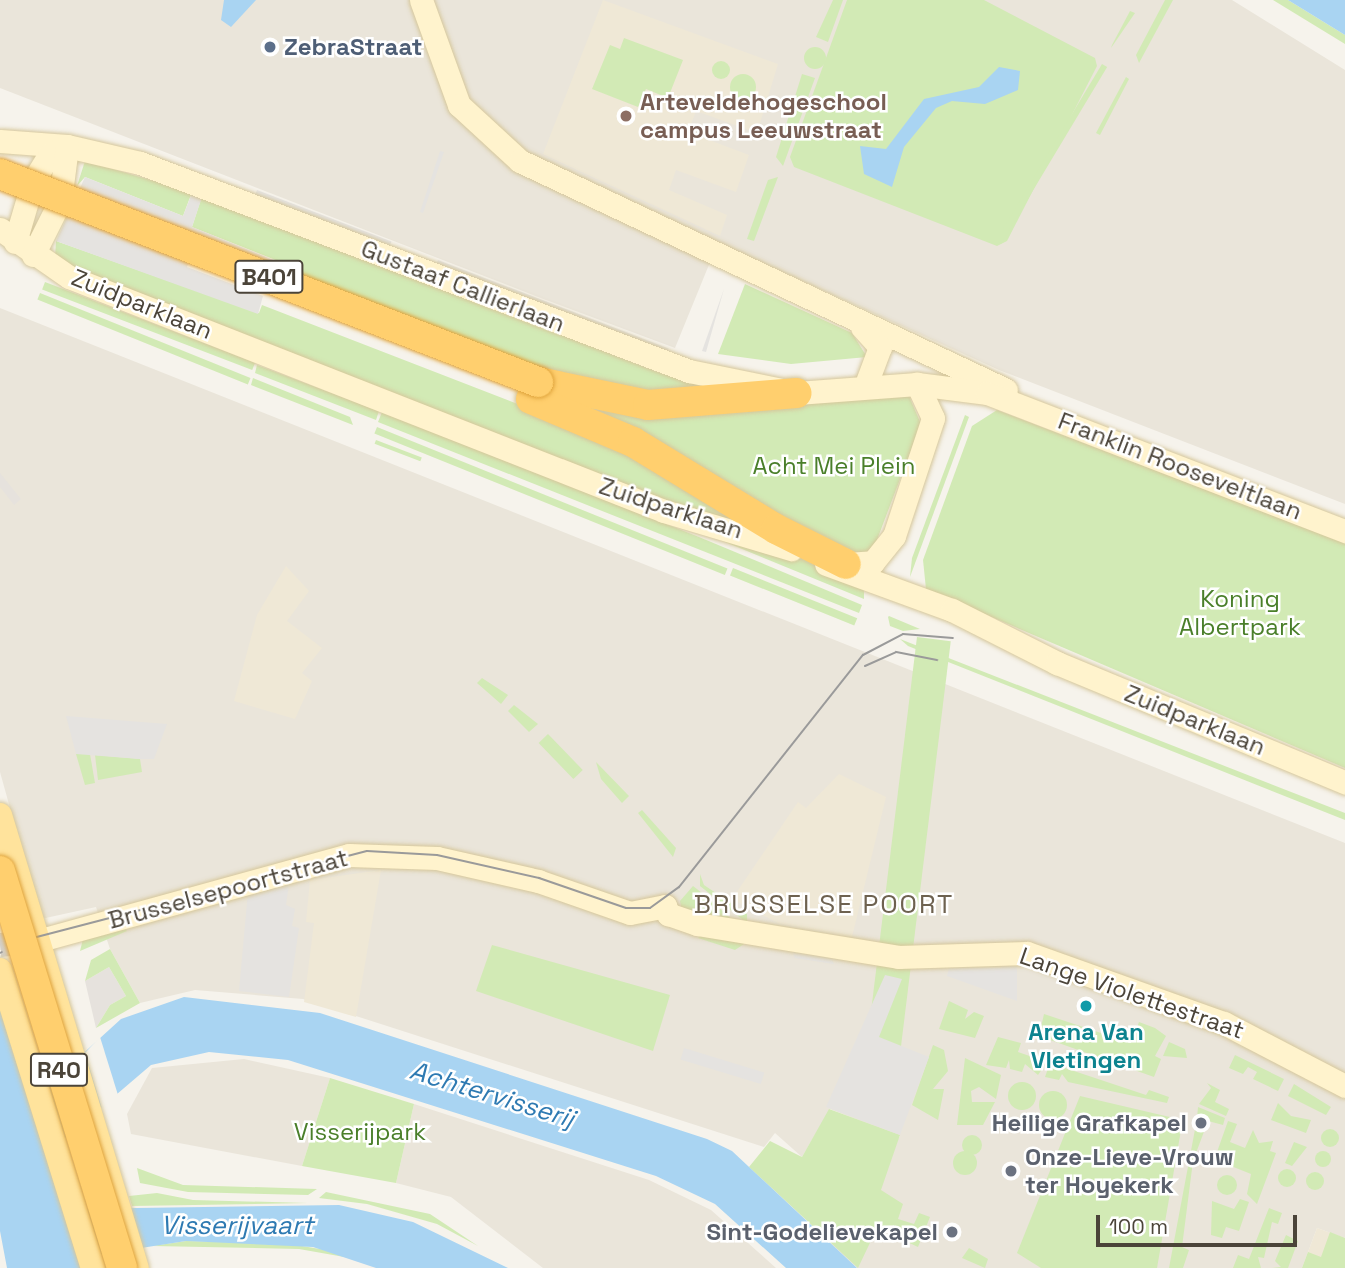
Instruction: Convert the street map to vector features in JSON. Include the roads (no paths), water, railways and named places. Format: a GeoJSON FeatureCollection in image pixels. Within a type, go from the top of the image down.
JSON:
{"type":"FeatureCollection","features":[{"type":"Feature","properties":{"kind":"highway","name":"B401"},"geometry":{"type":"LineString","coordinates":[[0,174],[534,390]]}},
{"type":"Feature","properties":{"kind":"highway","name":"B401"},"geometry":{"type":"LineString","coordinates":[[0,195],[534,390],[648,405],[715,405],[797,393]]}},
{"type":"Feature","properties":{"kind":"highway"},"geometry":{"type":"LineString","coordinates":[[534,390],[633,442],[776,529],[856,571]]}},
{"type":"Feature","properties":{"kind":"highway","name":"R40"},"geometry":{"type":"LineString","coordinates":[[0,871],[122,1268]]}},
{"type":"Feature","properties":{"kind":"highway","name":"R40"},"geometry":{"type":"LineString","coordinates":[[0,914],[107,1268]]}},
{"type":"Feature","properties":{"kind":"main road"},"geometry":{"type":"LineString","coordinates":[[0,815],[34,941],[72,1053],[137,1268]]}},
{"type":"Feature","properties":{"kind":"main road"},"geometry":{"type":"LineString","coordinates":[[1,964],[18,1032],[93,1268]]}},
{"type":"Feature","properties":{"kind":"street","name":"Franklin Rooseveltlaan"},"geometry":{"type":"LineString","coordinates":[[421,0],[459,104],[487,135],[533,169],[728,263],[993,382],[1014,402]]}},
{"type":"Feature","properties":{"kind":"street","name":"Gustaaf Callierlaan"},"geometry":{"type":"LineString","coordinates":[[0,141],[67,146],[167,173],[660,362],[797,393],[917,384]]}},
{"type":"Feature","properties":{"kind":"street"},"geometry":{"type":"LineString","coordinates":[[16,242],[61,201],[67,146]]}},
{"type":"Feature","properties":{"kind":"street"},"geometry":{"type":"LineString","coordinates":[[16,242],[37,174],[49,155],[67,146]]}},
{"type":"Feature","properties":{"kind":"street","name":"Zuidparklaan"},"geometry":{"type":"LineString","coordinates":[[16,242],[69,277],[664,511],[736,529],[856,571],[1345,782]]}},
{"type":"Feature","properties":{"kind":"street","name":"Franklin Rooseveltlaan"},"geometry":{"type":"LineString","coordinates":[[852,320],[880,347],[865,387]]}},
{"type":"Feature","properties":{"kind":"street","name":"Franklin Rooseveltlaan"},"geometry":{"type":"LineString","coordinates":[[917,384],[1014,402],[1345,531]]}},
{"type":"Feature","properties":{"kind":"street"},"geometry":{"type":"LineString","coordinates":[[856,571],[873,562],[894,536],[933,418],[917,384]]}},
{"type":"Feature","properties":{"kind":"street","name":"Brusselsepoortstraat"},"geometry":{"type":"LineString","coordinates":[[34,941],[367,854],[472,866],[630,913],[665,906]]}},
{"type":"Feature","properties":{"kind":"street","name":"Lange Violettestraat"},"geometry":{"type":"LineString","coordinates":[[665,906],[668,914],[690,922],[902,957],[1027,953],[1224,1023],[1345,1086]]}},
{"type":"Feature","properties":{"kind":"water"},"geometry":{"type":"Polygon","coordinates":[[[224,0],[256,0],[231,27],[221,20],[224,0]]]}},
{"type":"Feature","properties":{"kind":"water"},"geometry":{"type":"Polygon","coordinates":[[[1288,0],[1345,0],[1345,35],[1288,0]]]}},
{"type":"Feature","properties":{"kind":"water"},"geometry":{"type":"Polygon","coordinates":[[[999,67],[1020,71],[1018,90],[985,104],[952,101],[936,108],[904,147],[892,187],[864,174],[860,146],[886,149],[924,99],[979,87],[999,67]]]}},
{"type":"Feature","properties":{"kind":"water"},"geometry":{"type":"Polygon","coordinates":[[[184,997],[320,1013],[707,1139],[732,1151],[857,1268],[786,1268],[715,1204],[656,1176],[288,1060],[209,1052],[151,1065],[48,1153],[67,1209],[339,1205],[413,1222],[508,1268],[376,1268],[313,1247],[186,1241],[83,1257],[86,1268],[7,1268],[0,1231],[0,1001],[43,1090],[121,1019],[184,997]]]}},
{"type":"Feature","properties":{"kind":"tunnel"},"geometry":{"type":"LineString","coordinates":[[0,945],[30,942]]}},
{"type":"Feature","properties":{"kind":"tram line"},"geometry":{"type":"LineString","coordinates":[[29,939],[367,851],[437,855],[539,878],[626,908],[650,908],[679,887],[863,655],[903,634],[953,638]]}},
{"type":"Feature","properties":{"kind":"tram line"},"geometry":{"type":"LineString","coordinates":[[865,666],[896,652],[937,660]]}},
{"type":"Feature","properties":{"kind":"place","name":"ZebraStraat"},"geometry":{"type":"Point","coordinates":[270,47]}},
{"type":"Feature","properties":{"kind":"place","name":"Arteveldehogeschool campus Leeuwstraat"},"geometry":{"type":"Point","coordinates":[626,116]}},
{"type":"Feature","properties":{"kind":"place","name":"Arena Van Vletingen"},"geometry":{"type":"Point","coordinates":[1086,1006]}},
{"type":"Feature","properties":{"kind":"place","name":"Heilige Grafkapel"},"geometry":{"type":"Point","coordinates":[1201,1123]}},
{"type":"Feature","properties":{"kind":"place","name":"Onze-Lieve-Vrouw ter Hoyekerk"},"geometry":{"type":"Point","coordinates":[1011,1171]}},
{"type":"Feature","properties":{"kind":"place","name":"Sint-Godelievekapel"},"geometry":{"type":"Point","coordinates":[952,1232]}},
{"type":"Feature","properties":{"kind":"district","name":"BRUSSELSE POORT"},"geometry":{"type":"Point","coordinates":[824,905]}},
{"type":"Feature","properties":{"kind":"park label","name":"Acht Mei Plein"},"geometry":{"type":"Point","coordinates":[834,466]}},
{"type":"Feature","properties":{"kind":"park label","name":"Koning Albertpark"},"geometry":{"type":"Point","coordinates":[1240,613]}},
{"type":"Feature","properties":{"kind":"park label","name":"Visserijpark"},"geometry":{"type":"Point","coordinates":[360,1132]}},
{"type":"Feature","properties":{"kind":"water label","name":"Achtervisserij"},"geometry":{"type":"Point","coordinates":[492,1095]}},
{"type":"Feature","properties":{"kind":"water label","name":"Visserijvaart"},"geometry":{"type":"Point","coordinates":[237,1226]}}]}
